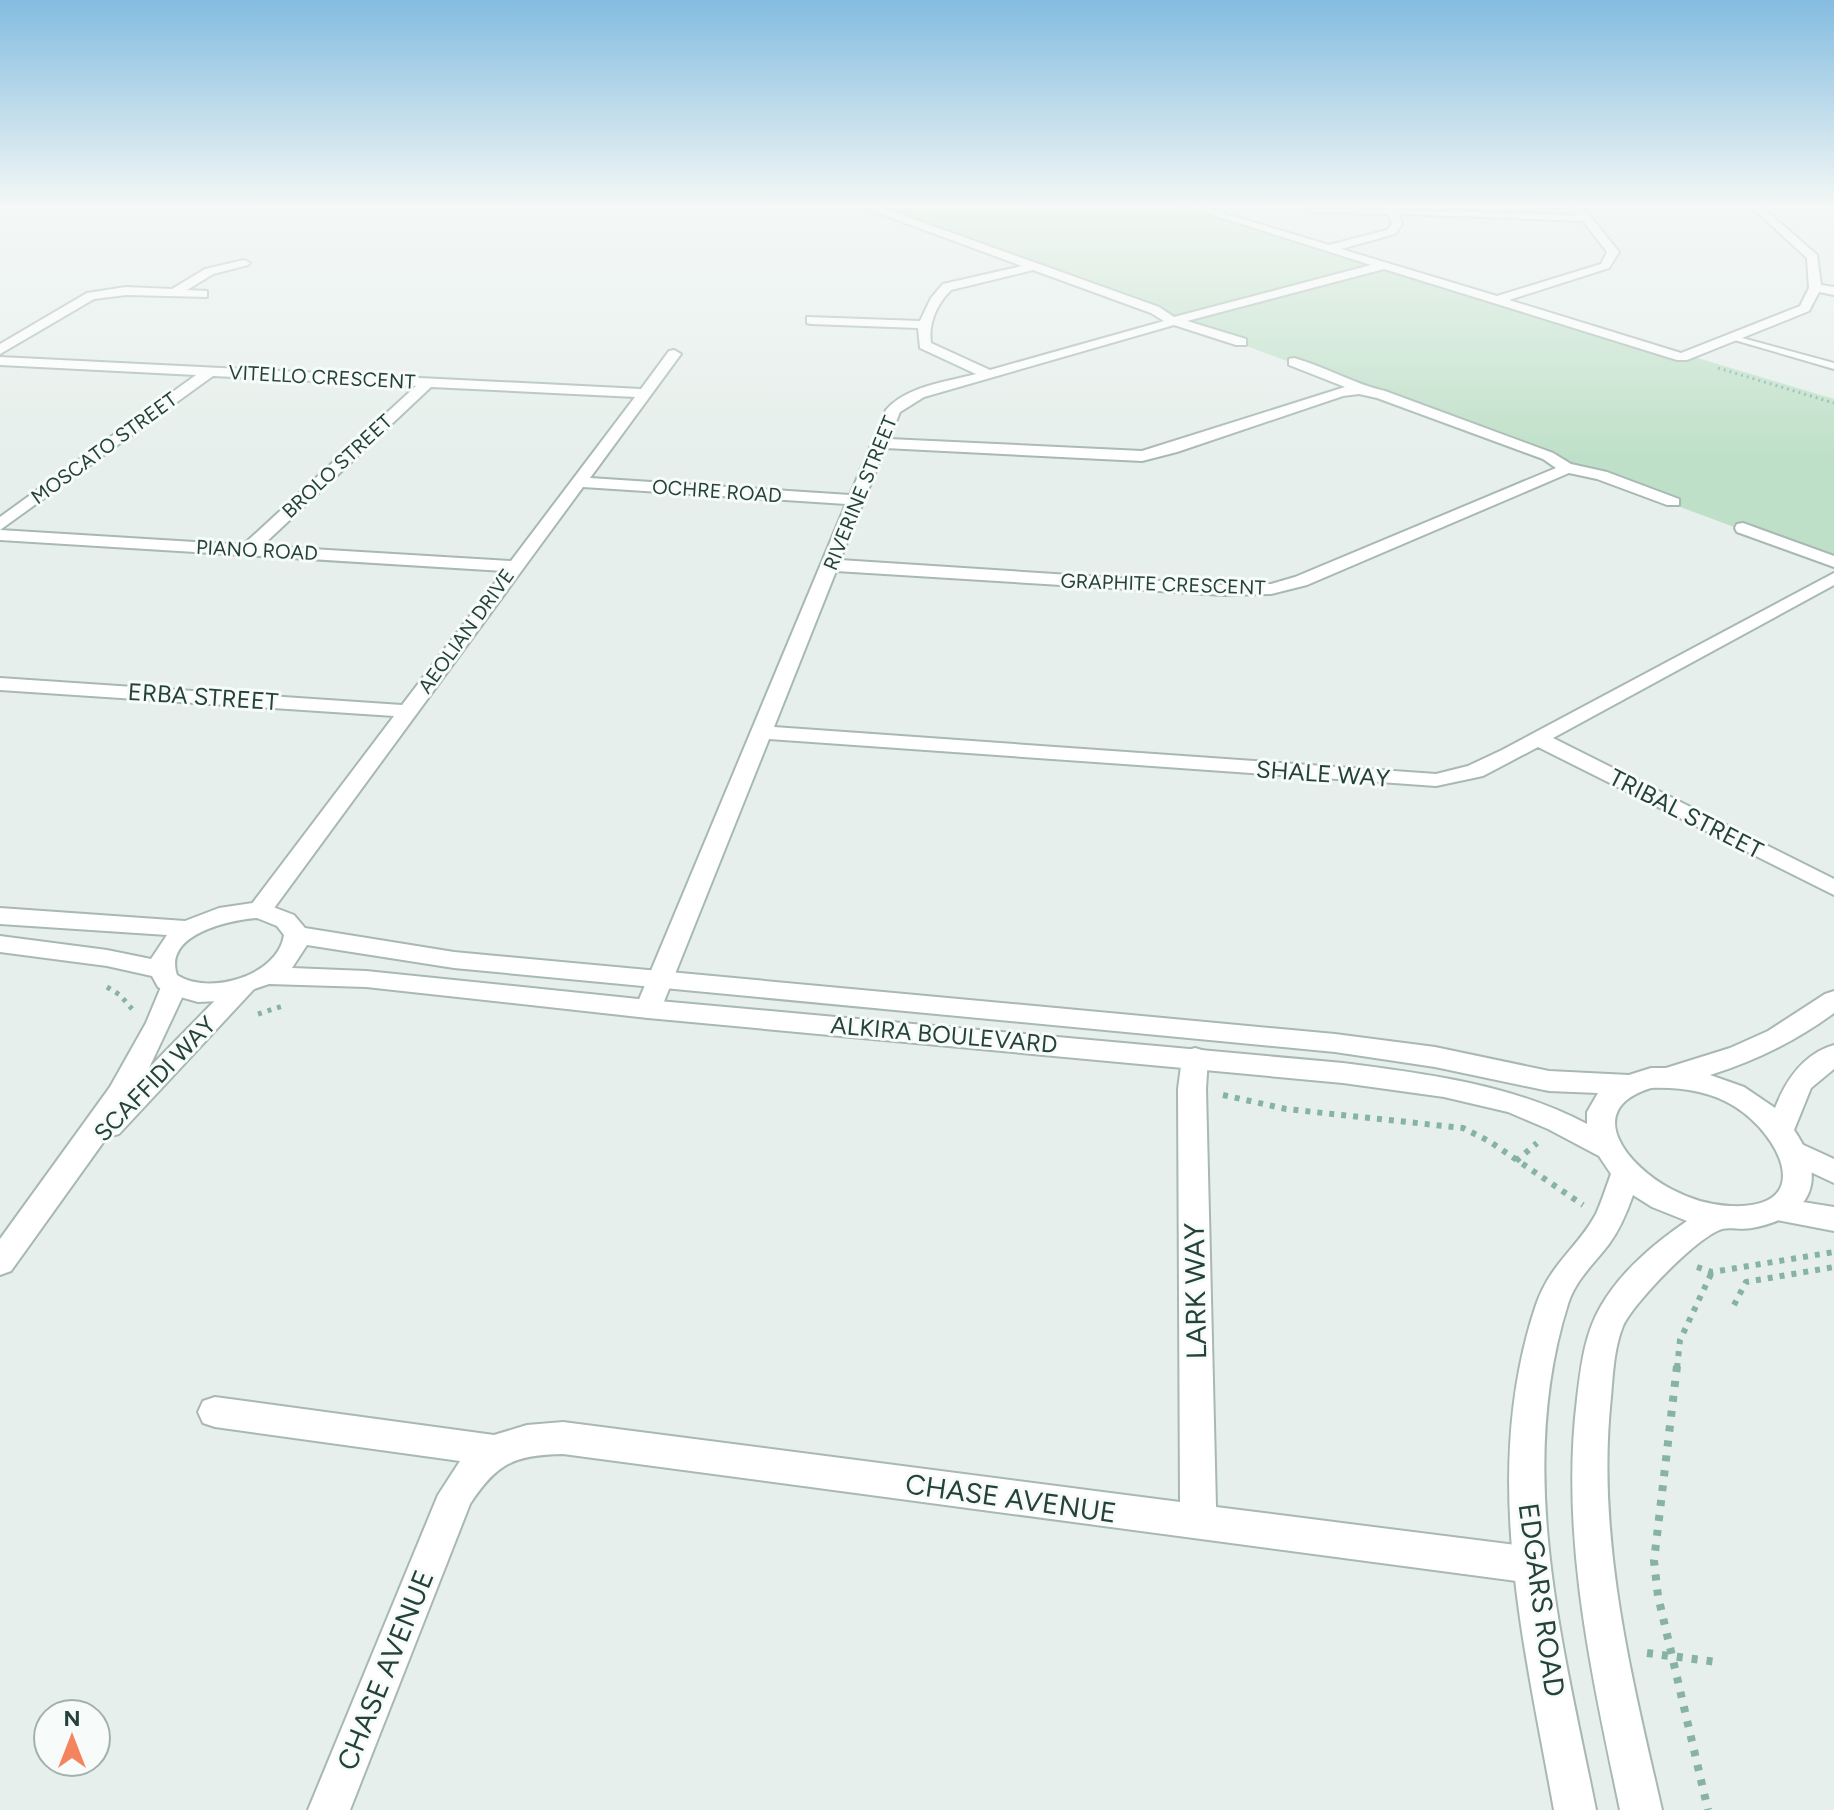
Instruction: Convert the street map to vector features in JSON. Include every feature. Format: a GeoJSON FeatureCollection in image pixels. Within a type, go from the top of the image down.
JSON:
{"type":"FeatureCollection","features":[{"type":"Feature","properties":{"kind":"street"},"geometry":{"type":"LineString","coordinates":[[174,293],[180,289]]}},
{"type":"Feature","properties":{"kind":"street"},"geometry":{"type":"LineString","coordinates":[[944,289],[925,325],[922,336],[925,345],[989,375]]}},
{"type":"Feature","properties":{"kind":"street"},"geometry":{"type":"LineString","coordinates":[[1098,289],[1164,314],[1172,321],[1241,342]]}},
{"type":"Feature","properties":{"kind":"street","name":"RIVERINE STREET"},"geometry":{"type":"LineString","coordinates":[[648,1009],[880,443],[899,404],[919,394],[1293,289]]}},
{"type":"Feature","properties":{"kind":"street"},"geometry":{"type":"LineString","coordinates":[[1468,289],[1682,357],[1805,308],[1814,289]]}},
{"type":"Feature","properties":{"kind":"street"},"geometry":{"type":"LineString","coordinates":[[1500,299],[1530,289]]}},
{"type":"Feature","properties":{"kind":"street"},"geometry":{"type":"LineString","coordinates":[[0,350],[91,296],[126,291],[203,294]]}},
{"type":"Feature","properties":{"kind":"street"},"geometry":{"type":"LineString","coordinates":[[811,320],[925,325]]}},
{"type":"Feature","properties":{"kind":"street","name":"AEOLIAN DRIVE"},"geometry":{"type":"LineString","coordinates":[[260,910],[674,354]]}},
{"type":"Feature","properties":{"kind":"street","name":"VITELLO CRESCENT"},"geometry":{"type":"LineString","coordinates":[[0,361],[644,393]]}},
{"type":"Feature","properties":{"kind":"street"},"geometry":{"type":"LineString","coordinates":[[1294,362],[1343,380],[1359,390]]}},
{"type":"Feature","properties":{"kind":"street","name":"MOSCATO STREET"},"geometry":{"type":"LineString","coordinates":[[0,525],[209,372]]}},
{"type":"Feature","properties":{"kind":"street","name":"BROLO STREET"},"geometry":{"type":"LineString","coordinates":[[247,550],[427,383]]}},
{"type":"Feature","properties":{"kind":"street"},"geometry":{"type":"LineString","coordinates":[[880,443],[1142,456],[1172,449],[1341,392],[1359,390],[1380,394],[1475,428],[1548,456],[1566,468],[1601,475],[1673,502]]}},
{"type":"Feature","properties":{"kind":"street","name":"GRAPHITE CRESCENT"},"geometry":{"type":"LineString","coordinates":[[831,565],[1224,590],[1271,589],[1330,569],[1558,475],[1566,468]]}},
{"type":"Feature","properties":{"kind":"street","name":"OCHRE ROAD"},"geometry":{"type":"LineString","coordinates":[[576,482],[857,500]]}},
{"type":"Feature","properties":{"kind":"street"},"geometry":{"type":"LineString","coordinates":[[1743,528],[1834,562]]}},
{"type":"Feature","properties":{"kind":"street","name":"PIANO ROAD"},"geometry":{"type":"LineString","coordinates":[[0,535],[514,566]]}},
{"type":"Feature","properties":{"kind":"street","name":"SHALE WAY"},"geometry":{"type":"LineString","coordinates":[[763,732],[1403,780],[1455,777],[1475,771],[1538,739],[1834,578]]}},
{"type":"Feature","properties":{"kind":"street","name":"ERBA STREET"},"geometry":{"type":"LineString","coordinates":[[0,684],[407,711]]}},
{"type":"Feature","properties":{"kind":"street","name":"TRIBAL STREET"},"geometry":{"type":"LineString","coordinates":[[1538,739],[1834,888]]}},
{"type":"Feature","properties":{"kind":"street"},"geometry":{"type":"LineString","coordinates":[[0,916],[188,929],[226,913],[260,910],[282,916],[292,924],[297,935],[295,949],[285,963],[269,976],[242,988],[204,994],[107,958],[0,944]]}},
{"type":"Feature","properties":{"kind":"street","name":"SCAFFIDI WAY"},"geometry":{"type":"LineString","coordinates":[[0,1262],[68,1170],[147,1048],[162,1020],[168,979],[162,956],[188,929]]}},
{"type":"Feature","properties":{"kind":"street","name":"ALKIRA BOULEVARD"},"geometry":{"type":"LineString","coordinates":[[297,935],[454,960],[1335,1043],[1435,1057],[1549,1081],[1626,1084]]}},
{"type":"Feature","properties":{"kind":"street","name":"ALKIRA BOULEVARD"},"geometry":{"type":"LineString","coordinates":[[269,976],[366,979],[1194,1074],[1343,1073],[1474,1094],[1541,1114],[1616,1160]]}},
{"type":"Feature","properties":{"kind":"street","name":"SCAFFIDI WAY"},"geometry":{"type":"LineString","coordinates":[[68,1170],[242,988]]}},
{"type":"Feature","properties":{"kind":"street"},"geometry":{"type":"LineString","coordinates":[[1834,1000],[1796,1029],[1746,1054],[1665,1077],[1626,1084],[1608,1096],[1600,1114],[1602,1136],[1616,1160],[1667,1201],[1718,1216],[1751,1217],[1778,1210],[1834,1219]]}},
{"type":"Feature","properties":{"kind":"street"},"geometry":{"type":"LineString","coordinates":[[1781,1128],[1799,1083],[1834,1055]]}},
{"type":"Feature","properties":{"kind":"street","name":"LARK WAY"},"geometry":{"type":"LineString","coordinates":[[1194,1074],[1198,1523]]}},
{"type":"Feature","properties":{"kind":"street"},"geometry":{"type":"LineString","coordinates":[[1665,1077],[1696,1081],[1728,1091],[1757,1108],[1781,1128],[1797,1153],[1802,1175],[1795,1195],[1778,1210]]}},
{"type":"Feature","properties":{"kind":"street"},"geometry":{"type":"LineString","coordinates":[[1797,1153],[1834,1172]]}},
{"type":"Feature","properties":{"kind":"street","name":"EDGARS ROAD"},"geometry":{"type":"LineString","coordinates":[[1575,1810],[1531,1565],[1527,1511],[1528,1440],[1536,1366],[1546,1325],[1562,1281],[1608,1220],[1616,1160]]}},
{"type":"Feature","properties":{"kind":"street"},"geometry":{"type":"LineString","coordinates":[[1641,1810],[1607,1649],[1595,1573],[1588,1479],[1589,1418],[1601,1349],[1611,1317],[1635,1281],[1665,1251],[1718,1216]]}},
{"type":"Feature","properties":{"kind":"street","name":"CHASE AVENUE"},"geometry":{"type":"LineString","coordinates":[[215,1412],[493,1450]]}},
{"type":"Feature","properties":{"kind":"street","name":"CHASE AVENUE"},"geometry":{"type":"LineString","coordinates":[[329,1810],[456,1495],[470,1472],[493,1450],[530,1438],[563,1438],[1531,1565]]}},
{"type":"Feature","properties":{"kind":"lane"},"geometry":{"type":"LineString","coordinates":[[1734,337],[1834,366]]}},
{"type":"Feature","properties":{"kind":"path"},"geometry":{"type":"LineString","coordinates":[[1706,364],[1834,403]]}},
{"type":"Feature","properties":{"kind":"path"},"geometry":{"type":"LineString","coordinates":[[1194,1074],[1286,1109],[1453,1126],[1474,1131],[1558,1191],[1608,1220]]}},
{"type":"Feature","properties":{"kind":"path"},"geometry":{"type":"LineString","coordinates":[[1665,1251],[1712,1272],[1834,1252]]}},
{"type":"Feature","properties":{"kind":"path"},"geometry":{"type":"LineString","coordinates":[[1734,1305],[1746,1282],[1834,1267]]}},
{"type":"Feature","properties":{"kind":"path"},"geometry":{"type":"LineString","coordinates":[[1708,1810],[1671,1656],[1654,1561],[1680,1340],[1712,1272]]}},
{"type":"Feature","properties":{"kind":"path"},"geometry":{"type":"LineString","coordinates":[[1671,1656],[1717,1662]]}},
{"type":"Feature","properties":{"kind":"green space"},"geometry":{"type":"Polygon","coordinates":[[[1094,289],[1469,289],[1834,399],[1834,564],[1094,289]]]}}]}
